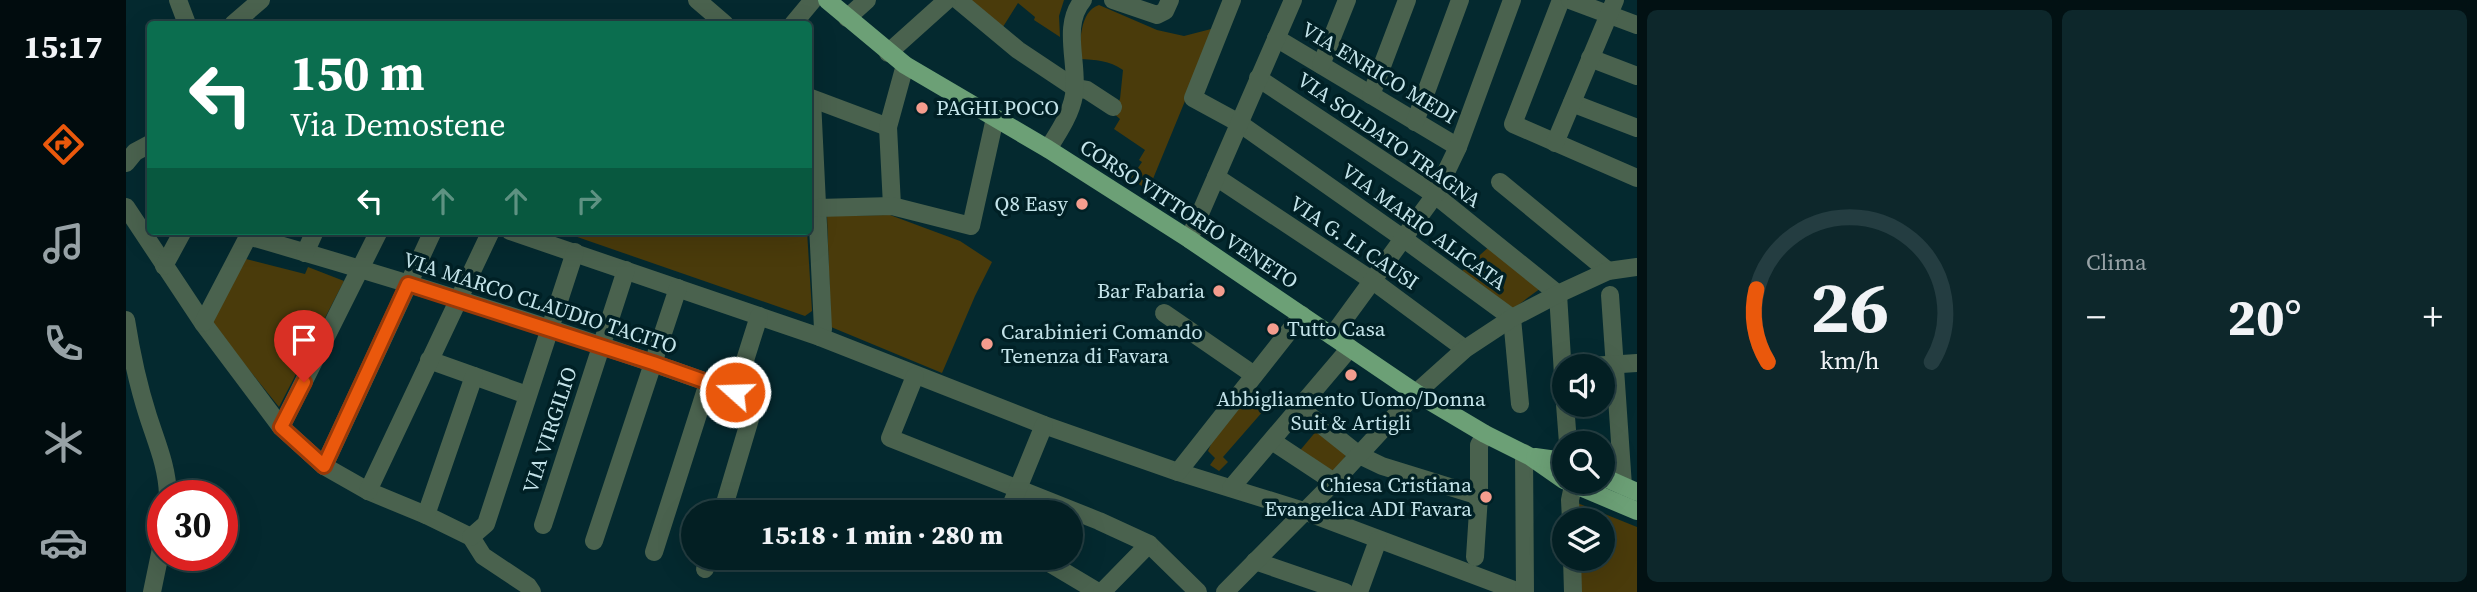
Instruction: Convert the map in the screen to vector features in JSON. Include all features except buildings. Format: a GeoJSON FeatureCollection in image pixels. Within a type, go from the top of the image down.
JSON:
{"type":"FeatureCollection","features":[{"type":"Feature","properties":{"kind":"main road","name":"CORSO VITTORIO VENETO"},"geometry":{"type":"LineString","coordinates":[[827,0],[905,65],[1048,149],[1189,239],[1416,393],[1552,471]]}},
{"type":"Feature","properties":{"kind":"main road","name":"CORSO VITTORIO VENETO"},"geometry":{"type":"LineString","coordinates":[[1528,455],[1552,459]]}},
{"type":"Feature","properties":{"kind":"main road","name":"CORSO VITTORIO VENETO"},"geometry":{"type":"LineString","coordinates":[[1597,494],[1637,511]]}},
{"type":"Feature","properties":{"kind":"street"},"geometry":{"type":"LineString","coordinates":[[178,0],[186,21]]}},
{"type":"Feature","properties":{"kind":"street"},"geometry":{"type":"LineString","coordinates":[[236,21],[261,0]]}},
{"type":"Feature","properties":{"kind":"street"},"geometry":{"type":"LineString","coordinates":[[697,0],[722,21]]}},
{"type":"Feature","properties":{"kind":"street"},"geometry":{"type":"LineString","coordinates":[[796,21],[813,0]]}},
{"type":"Feature","properties":{"kind":"street"},"geometry":{"type":"LineString","coordinates":[[847,18],[867,0]]}},
{"type":"Feature","properties":{"kind":"street"},"geometry":{"type":"LineString","coordinates":[[888,53],[947,0]]}},
{"type":"Feature","properties":{"kind":"street"},"geometry":{"type":"LineString","coordinates":[[958,0],[1018,50],[1075,88],[1087,90],[1113,107]]}},
{"type":"Feature","properties":{"kind":"street"},"geometry":{"type":"LineString","coordinates":[[1048,149],[1072,103],[1075,88],[1072,30],[1077,7],[1083,0]]}},
{"type":"Feature","properties":{"kind":"street"},"geometry":{"type":"LineString","coordinates":[[1113,0],[1157,15],[1165,11],[1170,0]]}},
{"type":"Feature","properties":{"kind":"street","name":"VIA MARIO ALICATA"},"geometry":{"type":"LineString","coordinates":[[1232,0],[1193,98],[1239,123],[1511,318],[1520,404]]}},
{"type":"Feature","properties":{"kind":"street"},"geometry":{"type":"LineString","coordinates":[[1189,239],[1293,0]]}},
{"type":"Feature","properties":{"kind":"street"},"geometry":{"type":"LineString","coordinates":[[1321,65],[1347,0]]}},
{"type":"Feature","properties":{"kind":"street"},"geometry":{"type":"LineString","coordinates":[[1371,94],[1407,0]]}},
{"type":"Feature","properties":{"kind":"street"},"geometry":{"type":"LineString","coordinates":[[1415,122],[1460,0]]}},
{"type":"Feature","properties":{"kind":"street"},"geometry":{"type":"LineString","coordinates":[[1332,336],[1435,195],[1458,147],[1513,0]]}},
{"type":"Feature","properties":{"kind":"street"},"geometry":{"type":"LineString","coordinates":[[1561,0],[1513,124],[1637,178]]}},
{"type":"Feature","properties":{"kind":"street"},"geometry":{"type":"LineString","coordinates":[[1570,0],[1611,8],[1637,25]]}},
{"type":"Feature","properties":{"kind":"street"},"geometry":{"type":"LineString","coordinates":[[1555,143],[1611,8]]}},
{"type":"Feature","properties":{"kind":"street","name":"VIA ENRICO MEDI"},"geometry":{"type":"LineString","coordinates":[[1276,38],[1458,147]]}},
{"type":"Feature","properties":{"kind":"street"},"geometry":{"type":"LineString","coordinates":[[1590,58],[1637,76]]}},
{"type":"Feature","properties":{"kind":"street"},"geometry":{"type":"LineString","coordinates":[[892,206],[888,127],[905,65]]}},
{"type":"Feature","properties":{"kind":"street","name":"VIA SOLDATO TRAGNA"},"geometry":{"type":"LineString","coordinates":[[1258,78],[1435,195],[1558,294]]}},
{"type":"Feature","properties":{"kind":"street"},"geometry":{"type":"LineString","coordinates":[[812,100],[888,127]]}},
{"type":"Feature","properties":{"kind":"street"},"geometry":{"type":"LineString","coordinates":[[1572,103],[1637,128]]}},
{"type":"Feature","properties":{"kind":"street"},"geometry":{"type":"LineString","coordinates":[[818,208],[892,206],[971,226],[995,118]]}},
{"type":"Feature","properties":{"kind":"street"},"geometry":{"type":"LineString","coordinates":[[812,126],[823,330],[820,337]]}},
{"type":"Feature","properties":{"kind":"street"},"geometry":{"type":"LineString","coordinates":[[126,163],[135,152],[147,146]]}},
{"type":"Feature","properties":{"kind":"street","name":"VIA G. LI CAUSI"},"geometry":{"type":"LineString","coordinates":[[1216,177],[1373,281],[1465,349]]}},
{"type":"Feature","properties":{"kind":"street"},"geometry":{"type":"LineString","coordinates":[[1500,182],[1608,271]]}},
{"type":"Feature","properties":{"kind":"street"},"geometry":{"type":"LineString","coordinates":[[126,207],[203,323],[281,427],[324,466],[368,491],[471,537],[483,556],[528,586],[532,592]]}},
{"type":"Feature","properties":{"kind":"street"},"geometry":{"type":"LineString","coordinates":[[164,266],[181,235]]}},
{"type":"Feature","properties":{"kind":"street"},"geometry":{"type":"LineString","coordinates":[[203,323],[249,235]]}},
{"type":"Feature","properties":{"kind":"street","name":"VIA MARCO CLAUDIO TACITO"},"geometry":{"type":"LineString","coordinates":[[253,235],[601,346],[735,392]]}},
{"type":"Feature","properties":{"kind":"street"},"geometry":{"type":"LineString","coordinates":[[305,253],[313,235]]}},
{"type":"Feature","properties":{"kind":"street"},"geometry":{"type":"LineString","coordinates":[[281,427],[377,235]]}},
{"type":"Feature","properties":{"kind":"street"},"geometry":{"type":"LineString","coordinates":[[324,466],[431,235]]}},
{"type":"Feature","properties":{"kind":"street"},"geometry":{"type":"LineString","coordinates":[[368,491],[489,235]]}},
{"type":"Feature","properties":{"kind":"street"},"geometry":{"type":"LineString","coordinates":[[522,235],[820,337],[1044,425],[1178,472],[1304,511],[1378,540],[1478,585],[1519,592]]}},
{"type":"Feature","properties":{"kind":"street"},"geometry":{"type":"LineString","coordinates":[[471,537],[486,524],[575,252]]}},
{"type":"Feature","properties":{"kind":"street"},"geometry":{"type":"LineString","coordinates":[[1225,592],[1334,482],[1416,393],[1465,349],[1511,318],[1558,294],[1608,271],[1637,267]]}},
{"type":"Feature","properties":{"kind":"street","name":"VIA VIRGILIO"},"geometry":{"type":"LineString","coordinates":[[543,525],[626,270]]}},
{"type":"Feature","properties":{"kind":"street"},"geometry":{"type":"LineString","coordinates":[[594,541],[678,288]]}},
{"type":"Feature","properties":{"kind":"street"},"geometry":{"type":"LineString","coordinates":[[1558,294],[1563,354]]}},
{"type":"Feature","properties":{"kind":"street"},"geometry":{"type":"LineString","coordinates":[[1610,295],[1614,354]]}},
{"type":"Feature","properties":{"kind":"street"},"geometry":{"type":"LineString","coordinates":[[1164,313],[1254,376]]}},
{"type":"Feature","properties":{"kind":"street"},"geometry":{"type":"LineString","coordinates":[[1178,472],[1301,315]]}},
{"type":"Feature","properties":{"kind":"street"},"geometry":{"type":"LineString","coordinates":[[726,500],[753,409],[735,392],[759,316]]}},
{"type":"Feature","properties":{"kind":"street"},"geometry":{"type":"LineString","coordinates":[[126,320],[148,415],[163,454],[168,480]]}},
{"type":"Feature","properties":{"kind":"street"},"geometry":{"type":"LineString","coordinates":[[1231,488],[1350,348]]}},
{"type":"Feature","properties":{"kind":"street"},"geometry":{"type":"LineString","coordinates":[[429,360],[527,395]]}},
{"type":"Feature","properties":{"kind":"street"},"geometry":{"type":"LineString","coordinates":[[1630,489],[1615,364],[1637,363]]}},
{"type":"Feature","properties":{"kind":"street"},"geometry":{"type":"LineString","coordinates":[[426,515],[474,376]]}},
{"type":"Feature","properties":{"kind":"street"},"geometry":{"type":"LineString","coordinates":[[915,376],[890,438],[1099,521],[1149,544],[1198,592]]}},
{"type":"Feature","properties":{"kind":"street"},"geometry":{"type":"LineString","coordinates":[[654,552],[708,383]]}},
{"type":"Feature","properties":{"kind":"street"},"geometry":{"type":"LineString","coordinates":[[1300,408],[1359,455],[1382,466],[1479,495]]}},
{"type":"Feature","properties":{"kind":"street"},"geometry":{"type":"LineString","coordinates":[[1013,500],[1044,425]]}},
{"type":"Feature","properties":{"kind":"street"},"geometry":{"type":"LineString","coordinates":[[1475,557],[1479,445],[1485,433]]}},
{"type":"Feature","properties":{"kind":"street"},"geometry":{"type":"LineString","coordinates":[[1272,441],[1334,482]]}},
{"type":"Feature","properties":{"kind":"street"},"geometry":{"type":"LineString","coordinates":[[1525,592],[1528,455]]}},
{"type":"Feature","properties":{"kind":"street"},"geometry":{"type":"LineString","coordinates":[[1359,592],[1378,540]]}},
{"type":"Feature","properties":{"kind":"street"},"geometry":{"type":"LineString","coordinates":[[1062,570],[1100,592],[1149,544]]}},
{"type":"Feature","properties":{"kind":"street"},"geometry":{"type":"LineString","coordinates":[[1255,561],[1345,592]]}},
{"type":"Feature","properties":{"kind":"street"},"geometry":{"type":"LineString","coordinates":[[152,592],[156,571]]}},
{"type":"Feature","properties":{"kind":"street"},"geometry":{"type":"LineString","coordinates":[[1572,571],[1573,592]]}},
{"type":"Feature","properties":{"kind":"shaded area"},"geometry":{"type":"Polygon","coordinates":[[[968,0],[1064,0],[1059,16],[1060,37],[1034,20],[1035,17],[1018,3],[1001,30],[968,0]]]}},
{"type":"Feature","properties":{"kind":"shaded area"},"geometry":{"type":"Polygon","coordinates":[[[1099,5],[1157,30],[1184,36],[1215,28],[1148,191],[1131,178],[1142,162],[1139,160],[1145,150],[1114,129],[1120,119],[1112,112],[1120,99],[1123,70],[1107,62],[1079,59],[1084,20],[1092,9],[1099,5]]]}},
{"type":"Feature","properties":{"kind":"shaded area"},"geometry":{"type":"Polygon","coordinates":[[[890,215],[960,241],[992,262],[942,373],[831,327],[827,216],[890,215]]]}},
{"type":"Feature","properties":{"kind":"shaded area"},"geometry":{"type":"Polygon","coordinates":[[[572,235],[807,235],[812,311],[805,316],[572,235]]]}},
{"type":"Feature","properties":{"kind":"shaded area"},"geometry":{"type":"Polygon","coordinates":[[[1490,246],[1541,288],[1510,311],[1462,271],[1490,246]]]}},
{"type":"Feature","properties":{"kind":"shaded area"},"geometry":{"type":"Polygon","coordinates":[[[246,259],[305,274],[308,267],[344,281],[279,407],[211,323],[246,259]]]}},
{"type":"Feature","properties":{"kind":"shaded area"},"geometry":{"type":"Polygon","coordinates":[[[1245,394],[1264,410],[1223,457],[1228,462],[1219,471],[1210,465],[1215,458],[1208,451],[1215,435],[1245,394]]]}},
{"type":"Feature","properties":{"kind":"shaded area"},"geometry":{"type":"Polygon","coordinates":[[[1318,429],[1347,453],[1332,479],[1297,454],[1318,429]]]}},
{"type":"Feature","properties":{"kind":"shaded area"},"geometry":{"type":"Polygon","coordinates":[[[1570,500],[1590,508],[1570,508],[1570,500]]]}},
{"type":"Feature","properties":{"kind":"shaded area"},"geometry":{"type":"Polygon","coordinates":[[[1615,518],[1637,527],[1637,592],[1573,592],[1572,571],[1615,571],[1615,518]]]}},
{"type":"Feature","properties":{"kind":"place","name":"PAGHI POCO"},"geometry":{"type":"Point","coordinates":[922,108]}},
{"type":"Feature","properties":{"kind":"place","name":"Q8 Easy"},"geometry":{"type":"Point","coordinates":[1082,204]}},
{"type":"Feature","properties":{"kind":"place","name":"Bar Fabaria"},"geometry":{"type":"Point","coordinates":[1219,291]}},
{"type":"Feature","properties":{"kind":"place","name":"Tutto Casa"},"geometry":{"type":"Point","coordinates":[1273,329]}},
{"type":"Feature","properties":{"kind":"place","name":"Carabinieri Comando Tenenza di Favara"},"geometry":{"type":"Point","coordinates":[987,344]}},
{"type":"Feature","properties":{"kind":"place","name":"Abbigliamento Uomo/Donna Suit & Artigli"},"geometry":{"type":"Point","coordinates":[1351,375]}},
{"type":"Feature","properties":{"kind":"place","name":"Chiesa Cristiana Evangelica ADI Favara"},"geometry":{"type":"Point","coordinates":[1486,497]}},
{"type":"Feature","properties":{"kind":"route"},"geometry":{"type":"LineString","coordinates":[[304,382],[281,427],[324,466],[408,284],[735,392]]}}]}
